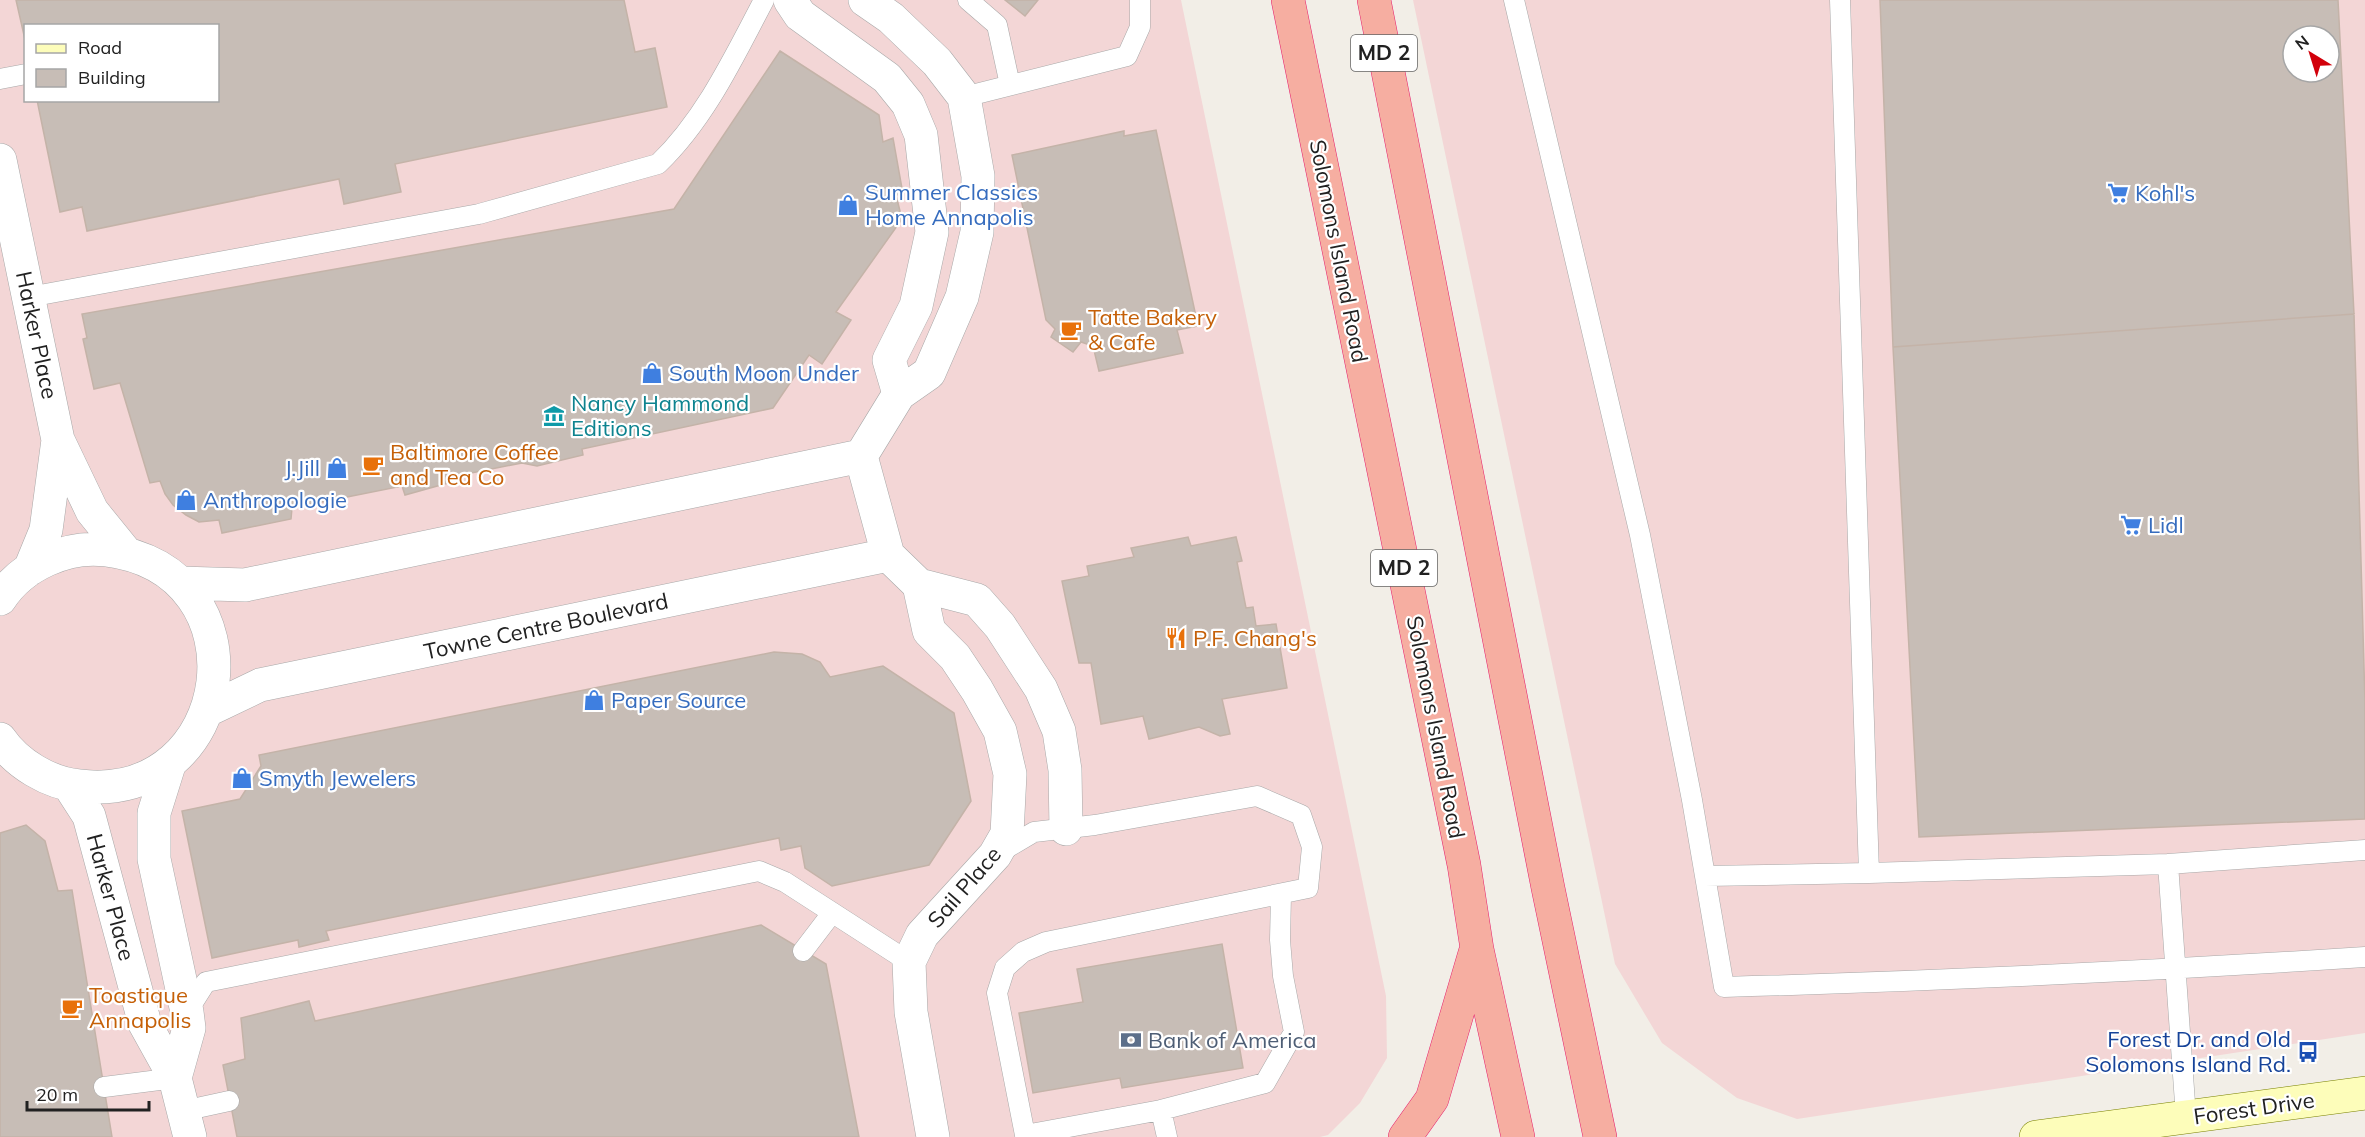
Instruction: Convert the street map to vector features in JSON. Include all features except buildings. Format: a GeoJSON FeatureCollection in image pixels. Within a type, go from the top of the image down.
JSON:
{"type":"FeatureCollection","features":[{"type":"Feature","properties":{"kind":"highway","name":"Solomons Island Road"},"geometry":{"type":"LineString","coordinates":[[1288,0],[1464,866],[1477,949],[1518,1137]]}},
{"type":"Feature","properties":{"kind":"highway","name":"MD 2"},"geometry":{"type":"LineString","coordinates":[[1374,0],[1548,888],[1600,1137]]}},
{"type":"Feature","properties":{"kind":"highway"},"geometry":{"type":"LineString","coordinates":[[1405,1137],[1432,1099],[1477,949]]}},
{"type":"Feature","properties":{"kind":"main road","name":"Forest Drive"},"geometry":{"type":"LineString","coordinates":[[2036,1137],[2365,1093]]}},
{"type":"Feature","properties":{"kind":"street"},"geometry":{"type":"LineString","coordinates":[[790,0],[800,15],[887,78],[908,104],[921,135],[932,232],[916,306],[889,360],[898,393]]}},
{"type":"Feature","properties":{"kind":"street"},"geometry":{"type":"LineString","coordinates":[[865,0],[891,18],[937,62],[964,96],[978,177],[977,232],[962,297],[928,373],[898,393],[861,456],[888,555],[919,585],[976,600],[1000,626],[1041,689],[1059,731],[1065,770],[1066,829]]}},
{"type":"Feature","properties":{"kind":"street","name":"Harker Place"},"geometry":{"type":"LineString","coordinates":[[0,160],[58,440],[92,512],[126,553]]}},
{"type":"Feature","properties":{"kind":"street","name":"Harker Place"},"geometry":{"type":"LineString","coordinates":[[30,568],[46,530],[58,440]]}},
{"type":"Feature","properties":{"kind":"street"},"geometry":{"type":"LineString","coordinates":[[180,583],[246,585],[861,456]]}},
{"type":"Feature","properties":{"kind":"street"},"geometry":{"type":"LineString","coordinates":[[0,598],[30,568],[61,554],[93,549],[126,553],[156,564],[180,583],[201,610],[213,642],[215,677],[208,710],[193,739],[170,762],[147,776],[122,785],[95,788],[69,785],[35,772],[2,746]]}},
{"type":"Feature","properties":{"kind":"street","name":"Towne Centre Boulevard"},"geometry":{"type":"LineString","coordinates":[[208,710],[260,685],[888,555]]}},
{"type":"Feature","properties":{"kind":"street","name":"Sail Place"},"geometry":{"type":"LineString","coordinates":[[919,585],[929,631],[955,657],[1000,731],[1010,774],[1007,834],[995,855],[922,935],[909,962],[911,1012],[933,1137]]}},
{"type":"Feature","properties":{"kind":"street","name":"Harker Place"},"geometry":{"type":"LineString","coordinates":[[170,762],[154,813],[154,859],[189,1028],[175,1078]]}},
{"type":"Feature","properties":{"kind":"street","name":"Harker Place"},"geometry":{"type":"LineString","coordinates":[[69,785],[89,816],[145,1024],[175,1078],[186,1124]]}},
{"type":"Feature","properties":{"kind":"lane"},"geometry":{"type":"LineString","coordinates":[[29,297],[479,214],[658,164],[678,144],[732,63],[764,0]]}},
{"type":"Feature","properties":{"kind":"lane"},"geometry":{"type":"LineString","coordinates":[[968,0],[997,25],[1010,85]]}},
{"type":"Feature","properties":{"kind":"lane"},"geometry":{"type":"LineString","coordinates":[[964,96],[1127,56],[1140,27],[1140,0]]}},
{"type":"Feature","properties":{"kind":"lane"},"geometry":{"type":"LineString","coordinates":[[1514,0],[1640,535],[1724,987],[1961,980],[2175,970],[2365,957]]}},
{"type":"Feature","properties":{"kind":"lane"},"geometry":{"type":"LineString","coordinates":[[1840,0],[1869,873]]}},
{"type":"Feature","properties":{"kind":"lane"},"geometry":{"type":"LineString","coordinates":[[0,79],[24,74]]}},
{"type":"Feature","properties":{"kind":"lane"},"geometry":{"type":"LineString","coordinates":[[995,855],[1034,832],[1066,829],[1257,796],[1301,815],[1312,847],[1308,888],[1046,942],[1023,951],[1005,968],[997,993],[1025,1135],[1161,1110],[1265,1083],[1294,1032],[1283,976],[1280,939],[1281,895]]}},
{"type":"Feature","properties":{"kind":"lane"},"geometry":{"type":"LineString","coordinates":[[1705,876],[2168,864],[2365,850]]}},
{"type":"Feature","properties":{"kind":"lane"},"geometry":{"type":"LineString","coordinates":[[2168,864],[2186,1117]]}},
{"type":"Feature","properties":{"kind":"lane"},"geometry":{"type":"LineString","coordinates":[[187,1012],[206,982],[759,871],[785,882],[909,962]]}},
{"type":"Feature","properties":{"kind":"lane"},"geometry":{"type":"LineString","coordinates":[[803,951],[832,913]]}},
{"type":"Feature","properties":{"kind":"lane"},"geometry":{"type":"LineString","coordinates":[[104,1087],[175,1078]]}},
{"type":"Feature","properties":{"kind":"lane"},"geometry":{"type":"LineString","coordinates":[[186,1124],[230,1101]]}},
{"type":"Feature","properties":{"kind":"lane"},"geometry":{"type":"LineString","coordinates":[[1161,1110],[1167,1137]]}},
{"type":"Feature","properties":{"kind":"shaded area"},"geometry":{"type":"Polygon","coordinates":[[[0,0],[1181,0],[1386,996],[1387,1058],[1360,1103],[1328,1135],[1320,1137],[0,1137],[0,0]]]}},
{"type":"Feature","properties":{"kind":"shaded area"},"geometry":{"type":"Polygon","coordinates":[[[1413,0],[2365,0],[2365,1033],[1797,1119],[1737,1098],[1662,1043],[1615,964],[1413,0]]]}},
{"type":"Feature","properties":{"kind":"place","name":"Kohl's"},"geometry":{"type":"Point","coordinates":[2118,193]}},
{"type":"Feature","properties":{"kind":"place","name":"Summer Classics Home Annapolis"},"geometry":{"type":"Point","coordinates":[848,205]}},
{"type":"Feature","properties":{"kind":"place","name":"Tatte Bakery & Cafe"},"geometry":{"type":"Point","coordinates":[1071,330]}},
{"type":"Feature","properties":{"kind":"place","name":"South Moon Under"},"geometry":{"type":"Point","coordinates":[652,373]}},
{"type":"Feature","properties":{"kind":"place","name":"Nancy Hammond Editions"},"geometry":{"type":"Point","coordinates":[554,416]}},
{"type":"Feature","properties":{"kind":"place","name":"Baltimore Coffee and Tea Co"},"geometry":{"type":"Point","coordinates":[373,465]}},
{"type":"Feature","properties":{"kind":"place","name":"J.Jill"},"geometry":{"type":"Point","coordinates":[337,468]}},
{"type":"Feature","properties":{"kind":"place","name":"Anthropologie"},"geometry":{"type":"Point","coordinates":[186,500]}},
{"type":"Feature","properties":{"kind":"place","name":"Lidl"},"geometry":{"type":"Point","coordinates":[2131,525]}},
{"type":"Feature","properties":{"kind":"place","name":"P.F. Chang's"},"geometry":{"type":"Point","coordinates":[1176,638]}},
{"type":"Feature","properties":{"kind":"place","name":"Paper Source"},"geometry":{"type":"Point","coordinates":[594,700]}},
{"type":"Feature","properties":{"kind":"place","name":"Smyth Jewelers"},"geometry":{"type":"Point","coordinates":[242,778]}},
{"type":"Feature","properties":{"kind":"place","name":"Toastique Annapolis"},"geometry":{"type":"Point","coordinates":[72,1008]}},
{"type":"Feature","properties":{"kind":"place","name":"Bank of America"},"geometry":{"type":"Point","coordinates":[1131,1040]}},
{"type":"Feature","properties":{"kind":"place","name":"Forest Dr. and Old Solomons Island Rd."},"geometry":{"type":"Point","coordinates":[2308,1052]}}]}
